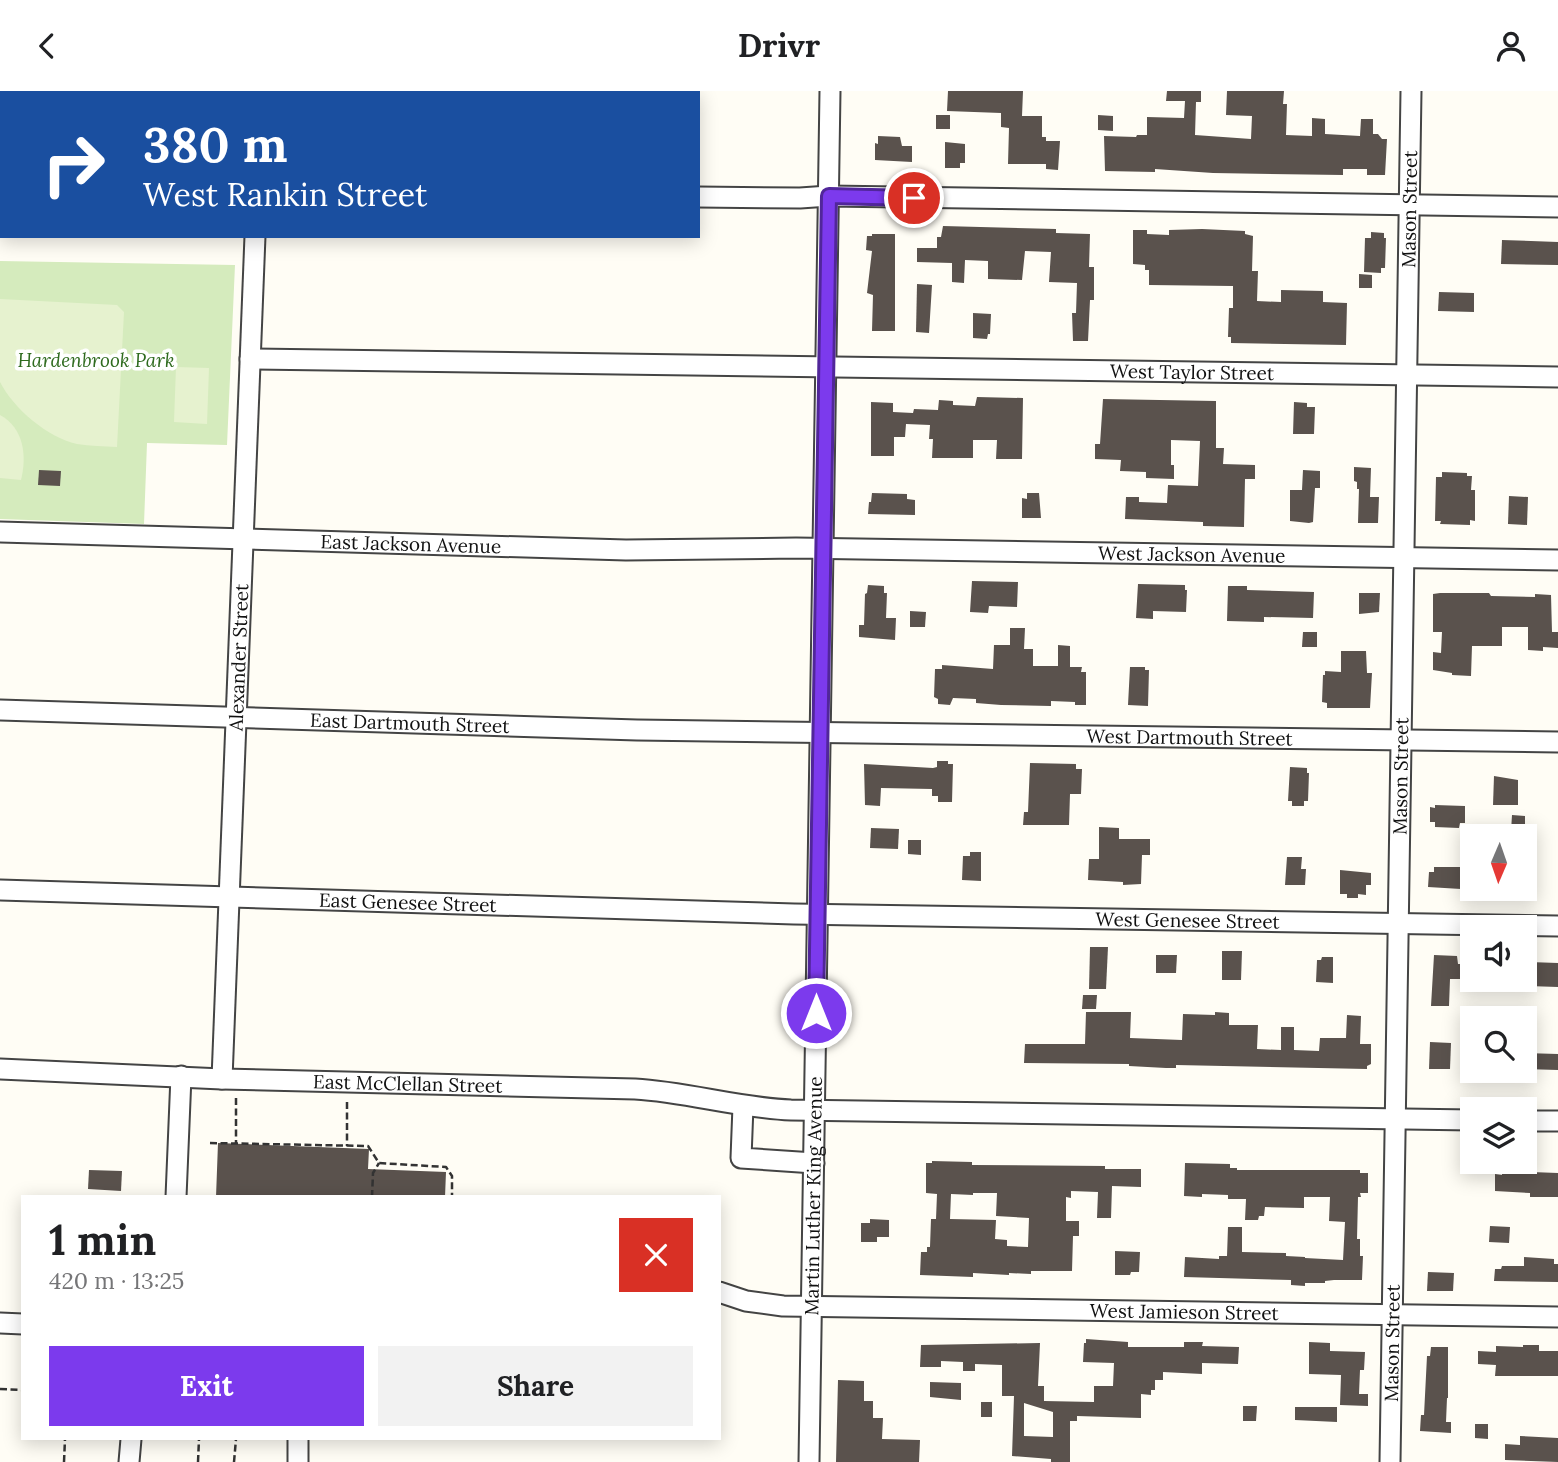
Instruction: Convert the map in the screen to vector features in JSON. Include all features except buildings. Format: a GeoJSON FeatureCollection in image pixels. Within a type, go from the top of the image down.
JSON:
{"type":"FeatureCollection","features":[{"type":"Feature","properties":{"kind":"street","name":"Martin Luther King Avenue"},"geometry":{"type":"LineString","coordinates":[[809,1462],[830,91]]}},
{"type":"Feature","properties":{"kind":"street","name":"Mason Street"},"geometry":{"type":"LineString","coordinates":[[1390,1462],[1411,91]]}},
{"type":"Feature","properties":{"kind":"street"},"geometry":{"type":"LineString","coordinates":[[700,197],[829,196],[1558,207]]}},
{"type":"Feature","properties":{"kind":"street","name":"Alexander Street"},"geometry":{"type":"LineString","coordinates":[[222,1079],[255,238]]}},
{"type":"Feature","properties":{"kind":"street","name":"West Taylor Street"},"geometry":{"type":"LineString","coordinates":[[250,359],[1558,377]]}},
{"type":"Feature","properties":{"kind":"street","name":"East Jackson Avenue"},"geometry":{"type":"LineString","coordinates":[[0,532],[459,543],[626,550],[823,549]]}},
{"type":"Feature","properties":{"kind":"street","name":"West Jackson Avenue"},"geometry":{"type":"LineString","coordinates":[[823,549],[1558,560]]}},
{"type":"Feature","properties":{"kind":"street","name":"East Dartmouth Street"},"geometry":{"type":"LineString","coordinates":[[0,711],[637,730],[820,731]]}},
{"type":"Feature","properties":{"kind":"street","name":"West Dartmouth Street"},"geometry":{"type":"LineString","coordinates":[[820,731],[1558,743]]}},
{"type":"Feature","properties":{"kind":"street","name":"East Genesee Street"},"geometry":{"type":"LineString","coordinates":[[0,890],[817,914]]}},
{"type":"Feature","properties":{"kind":"street","name":"West Genesee Street"},"geometry":{"type":"LineString","coordinates":[[817,914],[1558,926]]}},
{"type":"Feature","properties":{"kind":"street","name":"East McClellan Street"},"geometry":{"type":"LineString","coordinates":[[0,1069],[222,1079],[645,1090],[743,1106],[815,1110],[1460,1120]]}},
{"type":"Feature","properties":{"kind":"street"},"geometry":{"type":"LineString","coordinates":[[176,1195],[181,1076]]}},
{"type":"Feature","properties":{"kind":"street"},"geometry":{"type":"LineString","coordinates":[[743,1106],[741,1158],[814,1163]]}},
{"type":"Feature","properties":{"kind":"street"},"geometry":{"type":"LineString","coordinates":[[1537,1121],[1558,1121]]}},
{"type":"Feature","properties":{"kind":"street","name":"West Jamieson Street"},"geometry":{"type":"LineString","coordinates":[[721,1293],[760,1304],[811,1306],[1558,1317]]}},
{"type":"Feature","properties":{"kind":"street"},"geometry":{"type":"LineString","coordinates":[[0,1323],[21,1324]]}},
{"type":"Feature","properties":{"kind":"street"},"geometry":{"type":"LineString","coordinates":[[129,1462],[131,1440]]}},
{"type":"Feature","properties":{"kind":"street"},"geometry":{"type":"LineString","coordinates":[[298,1440],[298,1462]]}},
{"type":"Feature","properties":{"kind":"path"},"geometry":{"type":"LineString","coordinates":[[236,1098],[236,1143]]}},
{"type":"Feature","properties":{"kind":"path"},"geometry":{"type":"LineString","coordinates":[[347,1102],[347,1146]]}},
{"type":"Feature","properties":{"kind":"path"},"geometry":{"type":"LineString","coordinates":[[210,1143],[368,1146],[379,1163]]}},
{"type":"Feature","properties":{"kind":"path"},"geometry":{"type":"LineString","coordinates":[[372,1195],[373,1173],[379,1163]]}},
{"type":"Feature","properties":{"kind":"path"},"geometry":{"type":"LineString","coordinates":[[379,1163],[446,1167],[452,1176],[452,1195]]}},
{"type":"Feature","properties":{"kind":"path"},"geometry":{"type":"LineString","coordinates":[[0,1389],[21,1390]]}},
{"type":"Feature","properties":{"kind":"path"},"geometry":{"type":"LineString","coordinates":[[64,1462],[65,1440]]}},
{"type":"Feature","properties":{"kind":"path"},"geometry":{"type":"LineString","coordinates":[[198,1462],[199,1440]]}},
{"type":"Feature","properties":{"kind":"path"},"geometry":{"type":"LineString","coordinates":[[234,1462],[236,1440]]}},
{"type":"Feature","properties":{"kind":"green space","name":"Hardenbrook Park"},"geometry":{"type":"Polygon","coordinates":[[[0,261],[235,265],[227,445],[147,443],[144,524],[0,519],[0,261]]]}},
{"type":"Feature","properties":{"kind":"green space"},"geometry":{"type":"Polygon","coordinates":[[[0,299],[117,305],[124,312],[117,447],[82,445],[54,435],[32,421],[6,392],[0,382],[0,299]]]}},
{"type":"Feature","properties":{"kind":"green space"},"geometry":{"type":"Polygon","coordinates":[[[176,367],[209,368],[207,424],[174,422],[176,367]]]}},
{"type":"Feature","properties":{"kind":"green space"},"geometry":{"type":"Polygon","coordinates":[[[0,415],[14,427],[22,443],[24,462],[21,480],[0,478],[0,415]]]}},
{"type":"Feature","properties":{"kind":"route"},"geometry":{"type":"LineString","coordinates":[[816,1013],[829,196],[914,198]]}}]}
